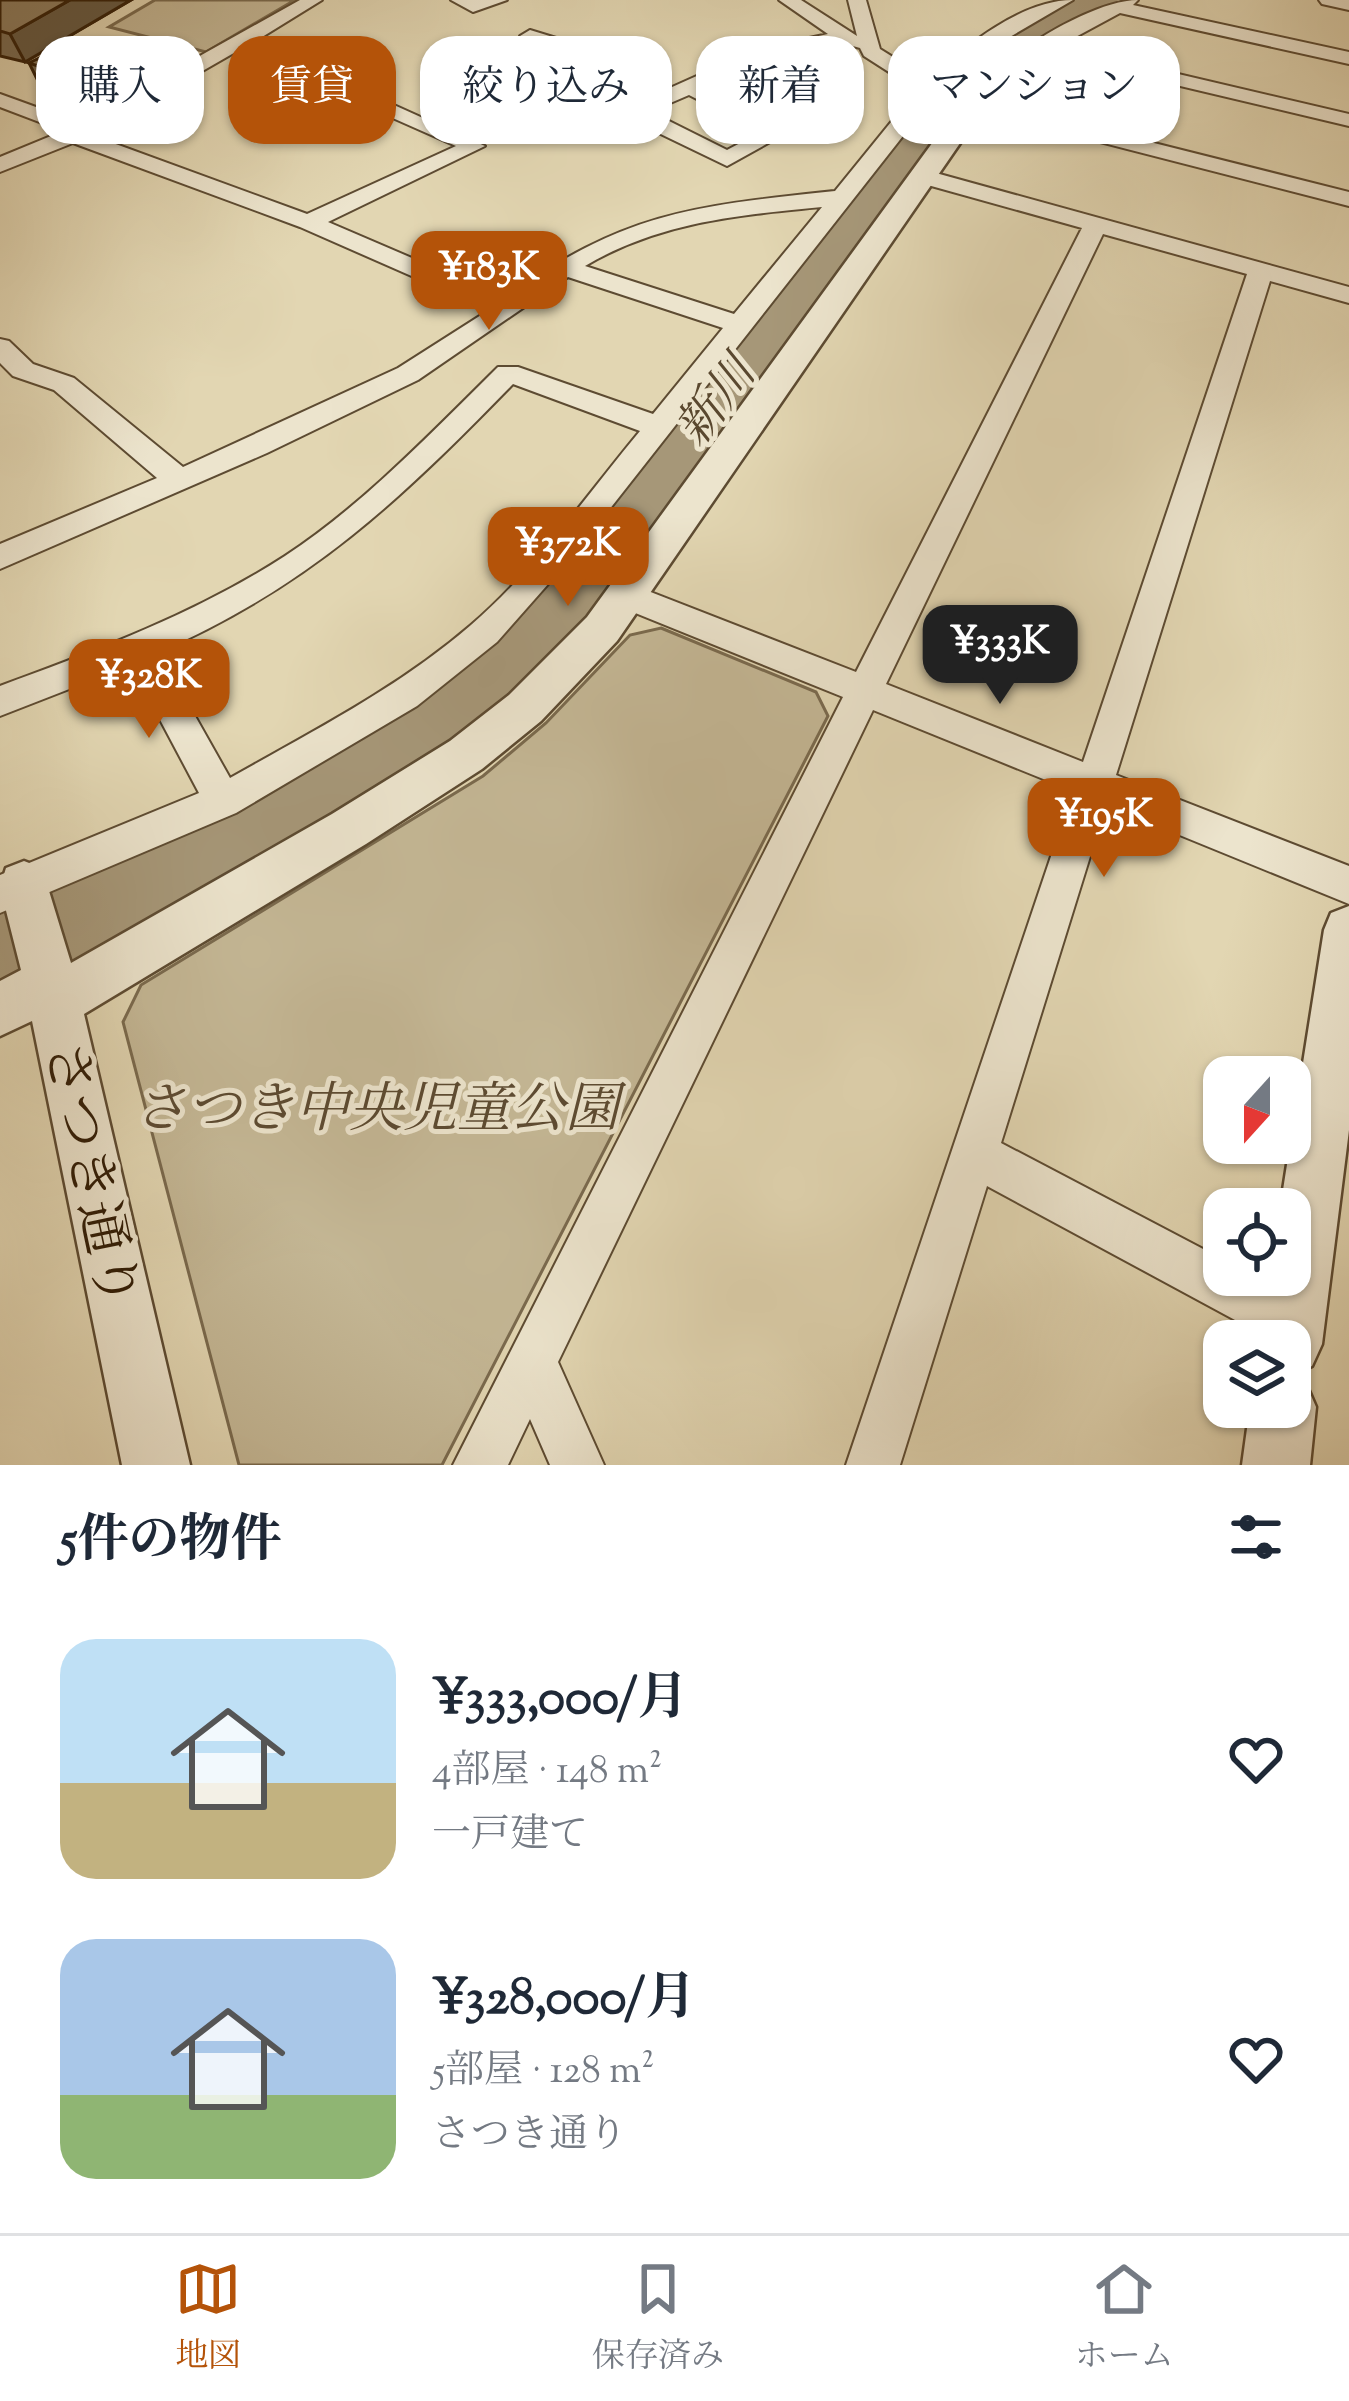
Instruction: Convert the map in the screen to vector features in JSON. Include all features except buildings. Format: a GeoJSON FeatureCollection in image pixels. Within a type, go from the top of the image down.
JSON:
{"type":"FeatureCollection","features":[{"type":"Feature","properties":{"kind":"street"},"geometry":{"type":"LineString","coordinates":[[250,36],[313,0]]}},
{"type":"Feature","properties":{"kind":"street"},"geometry":{"type":"LineString","coordinates":[[460,0],[473,6],[498,0]]}},
{"type":"Feature","properties":{"kind":"street"},"geometry":{"type":"LineString","coordinates":[[788,0],[842,36]]}},
{"type":"Feature","properties":{"kind":"street"},"geometry":{"type":"LineString","coordinates":[[857,0],[871,52]]}},
{"type":"Feature","properties":{"kind":"street"},"geometry":{"type":"LineString","coordinates":[[999,36],[1064,0]]}},
{"type":"Feature","properties":{"kind":"street"},"geometry":{"type":"LineString","coordinates":[[1328,0],[1349,4]]}},
{"type":"Feature","properties":{"kind":"street"},"geometry":{"type":"LineString","coordinates":[[1066,36],[1123,4],[1349,58]]}},
{"type":"Feature","properties":{"kind":"street"},"geometry":{"type":"LineString","coordinates":[[864,48],[888,62]]}},
{"type":"Feature","properties":{"kind":"street"},"geometry":{"type":"LineString","coordinates":[[1180,81],[1349,121]]}},
{"type":"Feature","properties":{"kind":"street"},"geometry":{"type":"LineString","coordinates":[[672,94],[696,83]]}},
{"type":"Feature","properties":{"kind":"street"},"geometry":{"type":"LineString","coordinates":[[672,131],[728,159],[777,132],[688,86]]}},
{"type":"Feature","properties":{"kind":"street"},"geometry":{"type":"LineString","coordinates":[[0,100],[36,115]]}},
{"type":"Feature","properties":{"kind":"street"},"geometry":{"type":"LineString","coordinates":[[308,222],[474,146],[396,112]]}},
{"type":"Feature","properties":{"kind":"street"},"geometry":{"type":"LineString","coordinates":[[0,165],[51,144]]}},
{"type":"Feature","properties":{"kind":"street"},"geometry":{"type":"LineString","coordinates":[[106,144],[308,222],[504,307]]}},
{"type":"Feature","properties":{"kind":"street"},"geometry":{"type":"LineString","coordinates":[[29,950],[223,801],[405,696],[485,633],[561,549],[838,198],[897,144]]}},
{"type":"Feature","properties":{"kind":"street"},"geometry":{"type":"LineString","coordinates":[[29,950],[349,830],[466,754],[578,656],[925,177],[935,144]]}},
{"type":"Feature","properties":{"kind":"street"},"geometry":{"type":"LineString","coordinates":[[1133,144],[1349,199]]}},
{"type":"Feature","properties":{"kind":"street"},"geometry":{"type":"LineString","coordinates":[[925,177],[1349,295]]}},
{"type":"Feature","properties":{"kind":"street"},"geometry":{"type":"LineString","coordinates":[[0,557],[449,353],[504,307],[602,246],[694,215],[838,198]]}},
{"type":"Feature","properties":{"kind":"street"},"geometry":{"type":"LineString","coordinates":[[480,1465],[1096,224]]}},
{"type":"Feature","properties":{"kind":"street"},"geometry":{"type":"LineString","coordinates":[[566,268],[737,324]]}},
{"type":"Feature","properties":{"kind":"street"},"geometry":{"type":"LineString","coordinates":[[873,1465],[1261,270]]}},
{"type":"Feature","properties":{"kind":"street"},"geometry":{"type":"LineString","coordinates":[[0,347],[23,370],[64,384],[178,480]]}},
{"type":"Feature","properties":{"kind":"street"},"geometry":{"type":"LineString","coordinates":[[449,353],[656,426]]}},
{"type":"Feature","properties":{"kind":"street"},"geometry":{"type":"LineString","coordinates":[[0,701],[139,646],[236,599],[332,539],[399,481],[508,373]]}},
{"type":"Feature","properties":{"kind":"street"},"geometry":{"type":"LineString","coordinates":[[625,595],[1349,885]]}},
{"type":"Feature","properties":{"kind":"street"},"geometry":{"type":"LineString","coordinates":[[139,646],[223,801]]}},
{"type":"Feature","properties":{"kind":"street"},"geometry":{"type":"LineString","coordinates":[[1293,1320],[1349,930]]}},
{"type":"Feature","properties":{"kind":"street","name":"さつき通り"},"geometry":{"type":"LineString","coordinates":[[29,950],[156,1465]]}},
{"type":"Feature","properties":{"kind":"street"},"geometry":{"type":"LineString","coordinates":[[975,1154],[1266,1320]]}},
{"type":"Feature","properties":{"kind":"street"},"geometry":{"type":"LineString","coordinates":[[533,1366],[577,1465]]}},
{"type":"Feature","properties":{"kind":"street"},"geometry":{"type":"LineString","coordinates":[[1276,1465],[1280,1428]]}},
{"type":"Feature","properties":{"kind":"green space"},"geometry":{"type":"Polygon","coordinates":[[[155,0],[295,0],[206,52],[204,36],[144,36],[109,27],[155,0]]]}},
{"type":"Feature","properties":{"kind":"green space","name":"さつき中央児童公園"},"geometry":{"type":"Polygon","coordinates":[[[661,628],[816,692],[828,716],[442,1465],[239,1465],[123,1022],[141,985],[483,776],[546,723],[630,635],[661,628]]]}},
{"type":"Feature","properties":{"kind":"waterway","name":"新川"},"geometry":{"type":"LineString","coordinates":[[0,961],[153,884],[309,797],[455,698],[521,643],[580,583],[959,82],[1098,0]]}}]}
